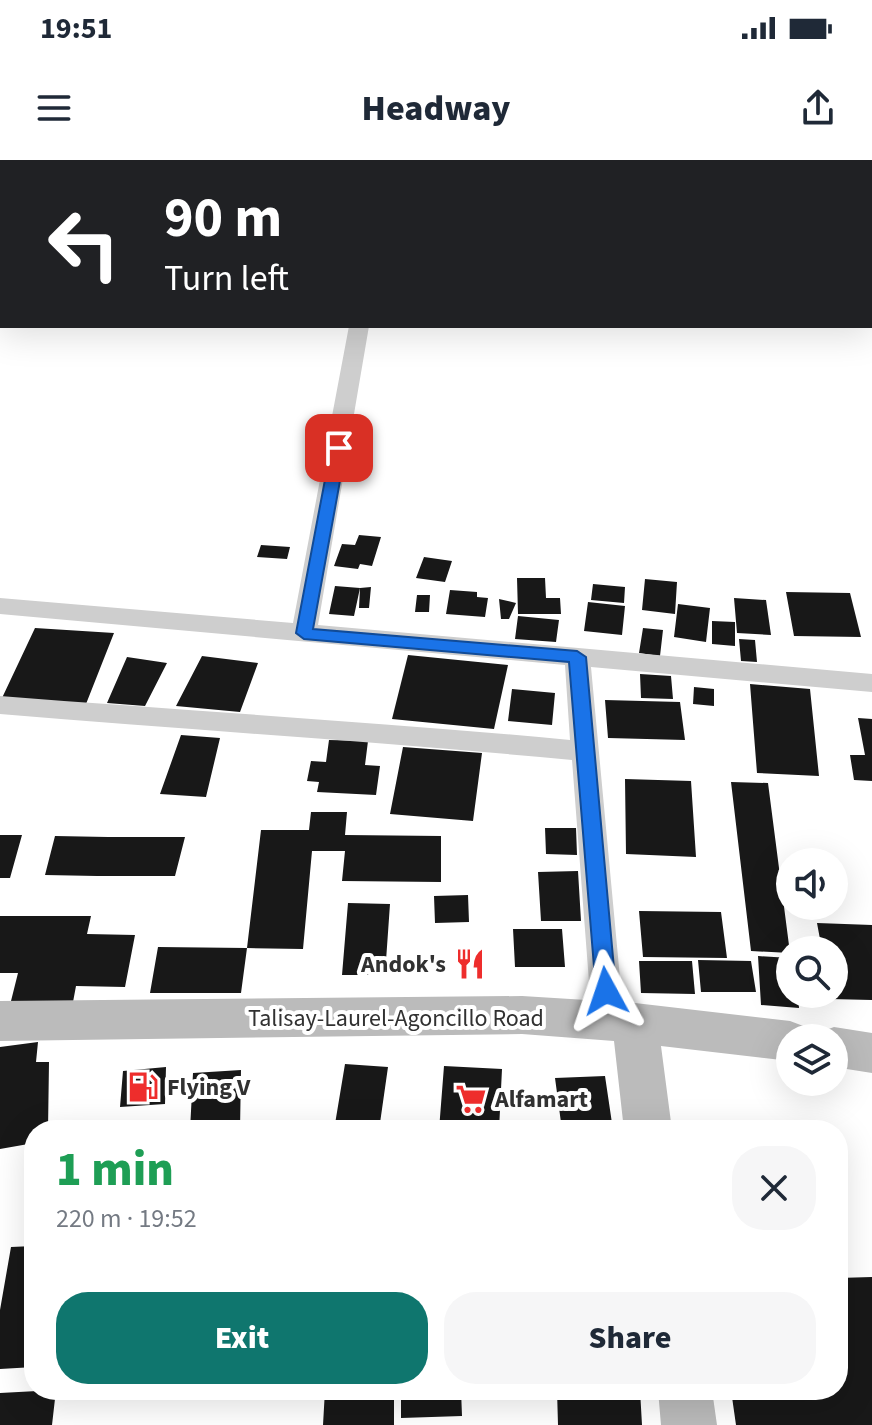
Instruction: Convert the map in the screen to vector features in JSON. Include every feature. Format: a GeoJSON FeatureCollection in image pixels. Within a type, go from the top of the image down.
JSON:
{"type":"FeatureCollection","features":[{"type":"Feature","properties":{"kind":"main road","name":"Talisay-Laurel-Agoncillo Road"},"geometry":{"type":"LineString","coordinates":[[0,1021],[506,1015],[622,1022],[776,1039]]}},
{"type":"Feature","properties":{"kind":"main road"},"geometry":{"type":"LineString","coordinates":[[622,1022],[646,1120]]}},
{"type":"Feature","properties":{"kind":"main road"},"geometry":{"type":"LineString","coordinates":[[848,1049],[872,1053]]}},
{"type":"Feature","properties":{"kind":"main road"},"geometry":{"type":"LineString","coordinates":[[686,1400],[689,1425]]}},
{"type":"Feature","properties":{"kind":"street"},"geometry":{"type":"LineString","coordinates":[[304,633],[359,328]]}},
{"type":"Feature","properties":{"kind":"street"},"geometry":{"type":"LineString","coordinates":[[0,606],[872,683]]}},
{"type":"Feature","properties":{"kind":"street"},"geometry":{"type":"LineString","coordinates":[[577,657],[585,751],[622,1022]]}},
{"type":"Feature","properties":{"kind":"street"},"geometry":{"type":"LineString","coordinates":[[0,705],[250,725],[363,730],[585,751]]}},
{"type":"Feature","properties":{"kind":"building"},"geometry":{"type":"Polygon","coordinates":[[[359,535],[381,537],[372,566],[360,564],[358,569],[334,566],[342,544],[355,545],[359,535]]]}},
{"type":"Feature","properties":{"kind":"building"},"geometry":{"type":"Polygon","coordinates":[[[261,545],[290,547],[287,559],[257,557],[261,545]]]}},
{"type":"Feature","properties":{"kind":"building"},"geometry":{"type":"Polygon","coordinates":[[[424,557],[452,561],[445,582],[416,578],[424,557]]]}},
{"type":"Feature","properties":{"kind":"building"},"geometry":{"type":"Polygon","coordinates":[[[517,578],[545,578],[546,598],[560,598],[561,614],[518,614],[517,578]]]}},
{"type":"Feature","properties":{"kind":"building"},"geometry":{"type":"Polygon","coordinates":[[[645,579],[677,582],[675,614],[642,610],[645,579]]]}},
{"type":"Feature","properties":{"kind":"building"},"geometry":{"type":"Polygon","coordinates":[[[593,584],[625,587],[624,603],[591,600],[593,584]]]}},
{"type":"Feature","properties":{"kind":"building"},"geometry":{"type":"Polygon","coordinates":[[[335,586],[360,588],[354,616],[329,614],[335,586]]]}},
{"type":"Feature","properties":{"kind":"building"},"geometry":{"type":"Polygon","coordinates":[[[371,587],[369,608],[359,608],[360,588],[371,587]]]}},
{"type":"Feature","properties":{"kind":"building"},"geometry":{"type":"Polygon","coordinates":[[[450,590],[477,592],[477,597],[488,598],[485,617],[446,614],[450,590]]]}},
{"type":"Feature","properties":{"kind":"building"},"geometry":{"type":"Polygon","coordinates":[[[786,592],[850,593],[861,637],[794,636],[786,592]]]}},
{"type":"Feature","properties":{"kind":"building"},"geometry":{"type":"Polygon","coordinates":[[[417,595],[430,595],[429,612],[415,612],[417,595]]]}},
{"type":"Feature","properties":{"kind":"building"},"geometry":{"type":"Polygon","coordinates":[[[734,598],[766,600],[771,635],[737,633],[734,598]]]}},
{"type":"Feature","properties":{"kind":"building"},"geometry":{"type":"Polygon","coordinates":[[[499,599],[516,603],[509,619],[501,619],[499,599]]]}},
{"type":"Feature","properties":{"kind":"building"},"geometry":{"type":"Polygon","coordinates":[[[588,602],[625,606],[622,635],[584,631],[588,602]]]}},
{"type":"Feature","properties":{"kind":"building"},"geometry":{"type":"Polygon","coordinates":[[[678,604],[710,608],[706,642],[674,637],[678,604]]]}},
{"type":"Feature","properties":{"kind":"building"},"geometry":{"type":"Polygon","coordinates":[[[518,616],[559,620],[556,642],[515,639],[518,616]]]}},
{"type":"Feature","properties":{"kind":"building"},"geometry":{"type":"Polygon","coordinates":[[[712,621],[735,622],[735,646],[712,644],[712,621]]]}},
{"type":"Feature","properties":{"kind":"building"},"geometry":{"type":"Polygon","coordinates":[[[35,628],[114,633],[86,704],[2,698],[35,628]]]}},
{"type":"Feature","properties":{"kind":"building"},"geometry":{"type":"Polygon","coordinates":[[[643,628],[663,630],[660,656],[639,653],[643,628]]]}},
{"type":"Feature","properties":{"kind":"building"},"geometry":{"type":"Polygon","coordinates":[[[739,639],[755,640],[757,662],[741,661],[739,639]]]}},
{"type":"Feature","properties":{"kind":"building"},"geometry":{"type":"Polygon","coordinates":[[[408,655],[508,665],[494,729],[392,719],[408,655]]]}},
{"type":"Feature","properties":{"kind":"building"},"geometry":{"type":"Polygon","coordinates":[[[202,656],[258,663],[240,712],[176,706],[202,656]]]}},
{"type":"Feature","properties":{"kind":"building"},"geometry":{"type":"Polygon","coordinates":[[[127,657],[167,663],[145,706],[107,703],[127,657]]]}},
{"type":"Feature","properties":{"kind":"building"},"geometry":{"type":"Polygon","coordinates":[[[640,674],[671,676],[673,699],[641,698],[640,674]]]}},
{"type":"Feature","properties":{"kind":"building"},"geometry":{"type":"Polygon","coordinates":[[[750,684],[810,689],[819,776],[757,773],[750,684]]]}},
{"type":"Feature","properties":{"kind":"building"},"geometry":{"type":"Polygon","coordinates":[[[694,687],[714,689],[714,706],[693,704],[694,687]]]}},
{"type":"Feature","properties":{"kind":"building"},"geometry":{"type":"Polygon","coordinates":[[[512,689],[555,693],[552,725],[508,721],[512,689]]]}},
{"type":"Feature","properties":{"kind":"building"},"geometry":{"type":"Polygon","coordinates":[[[605,700],[680,702],[685,740],[608,738],[605,700]]]}},
{"type":"Feature","properties":{"kind":"building"},"geometry":{"type":"Polygon","coordinates":[[[858,718],[872,719],[872,781],[854,780],[850,755],[865,755],[858,718]]]}},
{"type":"Feature","properties":{"kind":"building"},"geometry":{"type":"Polygon","coordinates":[[[181,735],[220,738],[206,797],[160,794],[181,735]]]}},
{"type":"Feature","properties":{"kind":"building"},"geometry":{"type":"Polygon","coordinates":[[[329,740],[368,741],[365,765],[380,766],[376,795],[317,792],[319,782],[307,781],[311,761],[326,762],[329,740]]]}},
{"type":"Feature","properties":{"kind":"building"},"geometry":{"type":"Polygon","coordinates":[[[403,747],[482,753],[473,821],[390,814],[403,747]]]}},
{"type":"Feature","properties":{"kind":"building"},"geometry":{"type":"Polygon","coordinates":[[[625,779],[691,781],[696,857],[626,854],[625,779]]]}},
{"type":"Feature","properties":{"kind":"building"},"geometry":{"type":"Polygon","coordinates":[[[731,782],[768,783],[776,848],[776,920],[786,920],[788,936],[776,936],[776,952],[751,951],[731,782]]]}},
{"type":"Feature","properties":{"kind":"building"},"geometry":{"type":"Polygon","coordinates":[[[311,812],[347,812],[345,835],[441,836],[441,882],[342,881],[345,851],[312,851],[303,949],[247,948],[261,830],[309,830],[311,812]]]}},
{"type":"Feature","properties":{"kind":"building"},"geometry":{"type":"Polygon","coordinates":[[[545,828],[576,828],[577,855],[546,854],[545,828]]]}},
{"type":"Feature","properties":{"kind":"building"},"geometry":{"type":"Polygon","coordinates":[[[0,835],[22,835],[10,878],[0,878],[0,835]]]}},
{"type":"Feature","properties":{"kind":"building"},"geometry":{"type":"Polygon","coordinates":[[[55,836],[185,837],[175,876],[45,875],[55,836]]]}},
{"type":"Feature","properties":{"kind":"building"},"geometry":{"type":"Polygon","coordinates":[[[578,871],[581,921],[541,921],[538,872],[578,871]]]}},
{"type":"Feature","properties":{"kind":"building"},"geometry":{"type":"Polygon","coordinates":[[[468,895],[469,922],[435,923],[434,896],[468,895]]]}},
{"type":"Feature","properties":{"kind":"building"},"geometry":{"type":"Polygon","coordinates":[[[348,903],[390,904],[385,975],[342,975],[348,903]]]}},
{"type":"Feature","properties":{"kind":"building"},"geometry":{"type":"Polygon","coordinates":[[[639,911],[721,912],[727,958],[643,957],[639,911]]]}},
{"type":"Feature","properties":{"kind":"building"},"geometry":{"type":"Polygon","coordinates":[[[0,916],[91,916],[87,934],[135,935],[125,987],[76,986],[73,1002],[11,1001],[18,973],[0,973],[0,916]]]}},
{"type":"Feature","properties":{"kind":"building"},"geometry":{"type":"Polygon","coordinates":[[[817,923],[872,925],[872,1000],[848,999],[848,936],[819,936],[817,923]]]}},
{"type":"Feature","properties":{"kind":"building"},"geometry":{"type":"Polygon","coordinates":[[[513,929],[562,929],[565,967],[515,967],[513,929]]]}},
{"type":"Feature","properties":{"kind":"building"},"geometry":{"type":"Polygon","coordinates":[[[158,947],[247,948],[241,993],[150,993],[158,947]]]}},
{"type":"Feature","properties":{"kind":"building"},"geometry":{"type":"Polygon","coordinates":[[[758,956],[776,957],[776,1006],[761,1005],[758,956]]]}},
{"type":"Feature","properties":{"kind":"building"},"geometry":{"type":"Polygon","coordinates":[[[698,960],[751,961],[756,992],[701,992],[698,960]]]}},
{"type":"Feature","properties":{"kind":"building"},"geometry":{"type":"Polygon","coordinates":[[[639,961],[692,961],[695,994],[641,993],[639,961]]]}},
{"type":"Feature","properties":{"kind":"building"},"geometry":{"type":"Polygon","coordinates":[[[38,1042],[36,1062],[49,1062],[48,1120],[24,1120],[24,1145],[0,1149],[0,1047],[38,1042]]]}},
{"type":"Feature","properties":{"kind":"building"},"geometry":{"type":"Polygon","coordinates":[[[345,1064],[388,1067],[380,1120],[336,1120],[345,1064]]]}},
{"type":"Feature","properties":{"kind":"building","name":"Alfamart"},"geometry":{"type":"Polygon","coordinates":[[[444,1066],[502,1069],[499,1120],[440,1120],[444,1066]]]}},
{"type":"Feature","properties":{"kind":"building","name":"Flying V"},"geometry":{"type":"Polygon","coordinates":[[[166,1067],[165,1104],[120,1107],[123,1071],[166,1067]]]}},
{"type":"Feature","properties":{"kind":"building"},"geometry":{"type":"Polygon","coordinates":[[[241,1070],[240,1120],[191,1120],[193,1073],[241,1070]]]}},
{"type":"Feature","properties":{"kind":"building"},"geometry":{"type":"Polygon","coordinates":[[[605,1076],[612,1120],[561,1120],[555,1078],[605,1076]]]}},
{"type":"Feature","properties":{"kind":"building"},"geometry":{"type":"Polygon","coordinates":[[[24,1246],[24,1368],[0,1369],[0,1310],[11,1247],[24,1246]]]}},
{"type":"Feature","properties":{"kind":"building"},"geometry":{"type":"Polygon","coordinates":[[[872,1277],[872,1425],[736,1425],[732,1400],[848,1400],[848,1278],[872,1277]]]}},
{"type":"Feature","properties":{"kind":"building"},"geometry":{"type":"Polygon","coordinates":[[[24,1392],[24,1400],[55,1400],[52,1425],[0,1425],[0,1393],[24,1392]]]}},
{"type":"Feature","properties":{"kind":"building"},"geometry":{"type":"Polygon","coordinates":[[[324,1400],[394,1400],[394,1425],[323,1425],[324,1400]]]}},
{"type":"Feature","properties":{"kind":"building"},"geometry":{"type":"Polygon","coordinates":[[[401,1400],[461,1400],[462,1416],[401,1418],[401,1400]]]}},
{"type":"Feature","properties":{"kind":"building"},"geometry":{"type":"Polygon","coordinates":[[[557,1400],[641,1400],[642,1425],[558,1425],[557,1400]]]}},
{"type":"Feature","properties":{"kind":"place","name":"Andok's"},"geometry":{"type":"Point","coordinates":[470,964]}},
{"type":"Feature","properties":{"kind":"place","name":"Flying V"},"geometry":{"type":"Point","coordinates":[143,1087]}},
{"type":"Feature","properties":{"kind":"place","name":"Alfamart"},"geometry":{"type":"Point","coordinates":[471,1099]}},
{"type":"Feature","properties":{"kind":"route"},"geometry":{"type":"LineString","coordinates":[[339,448],[304,633],[577,657],[606,991]]}}]}
